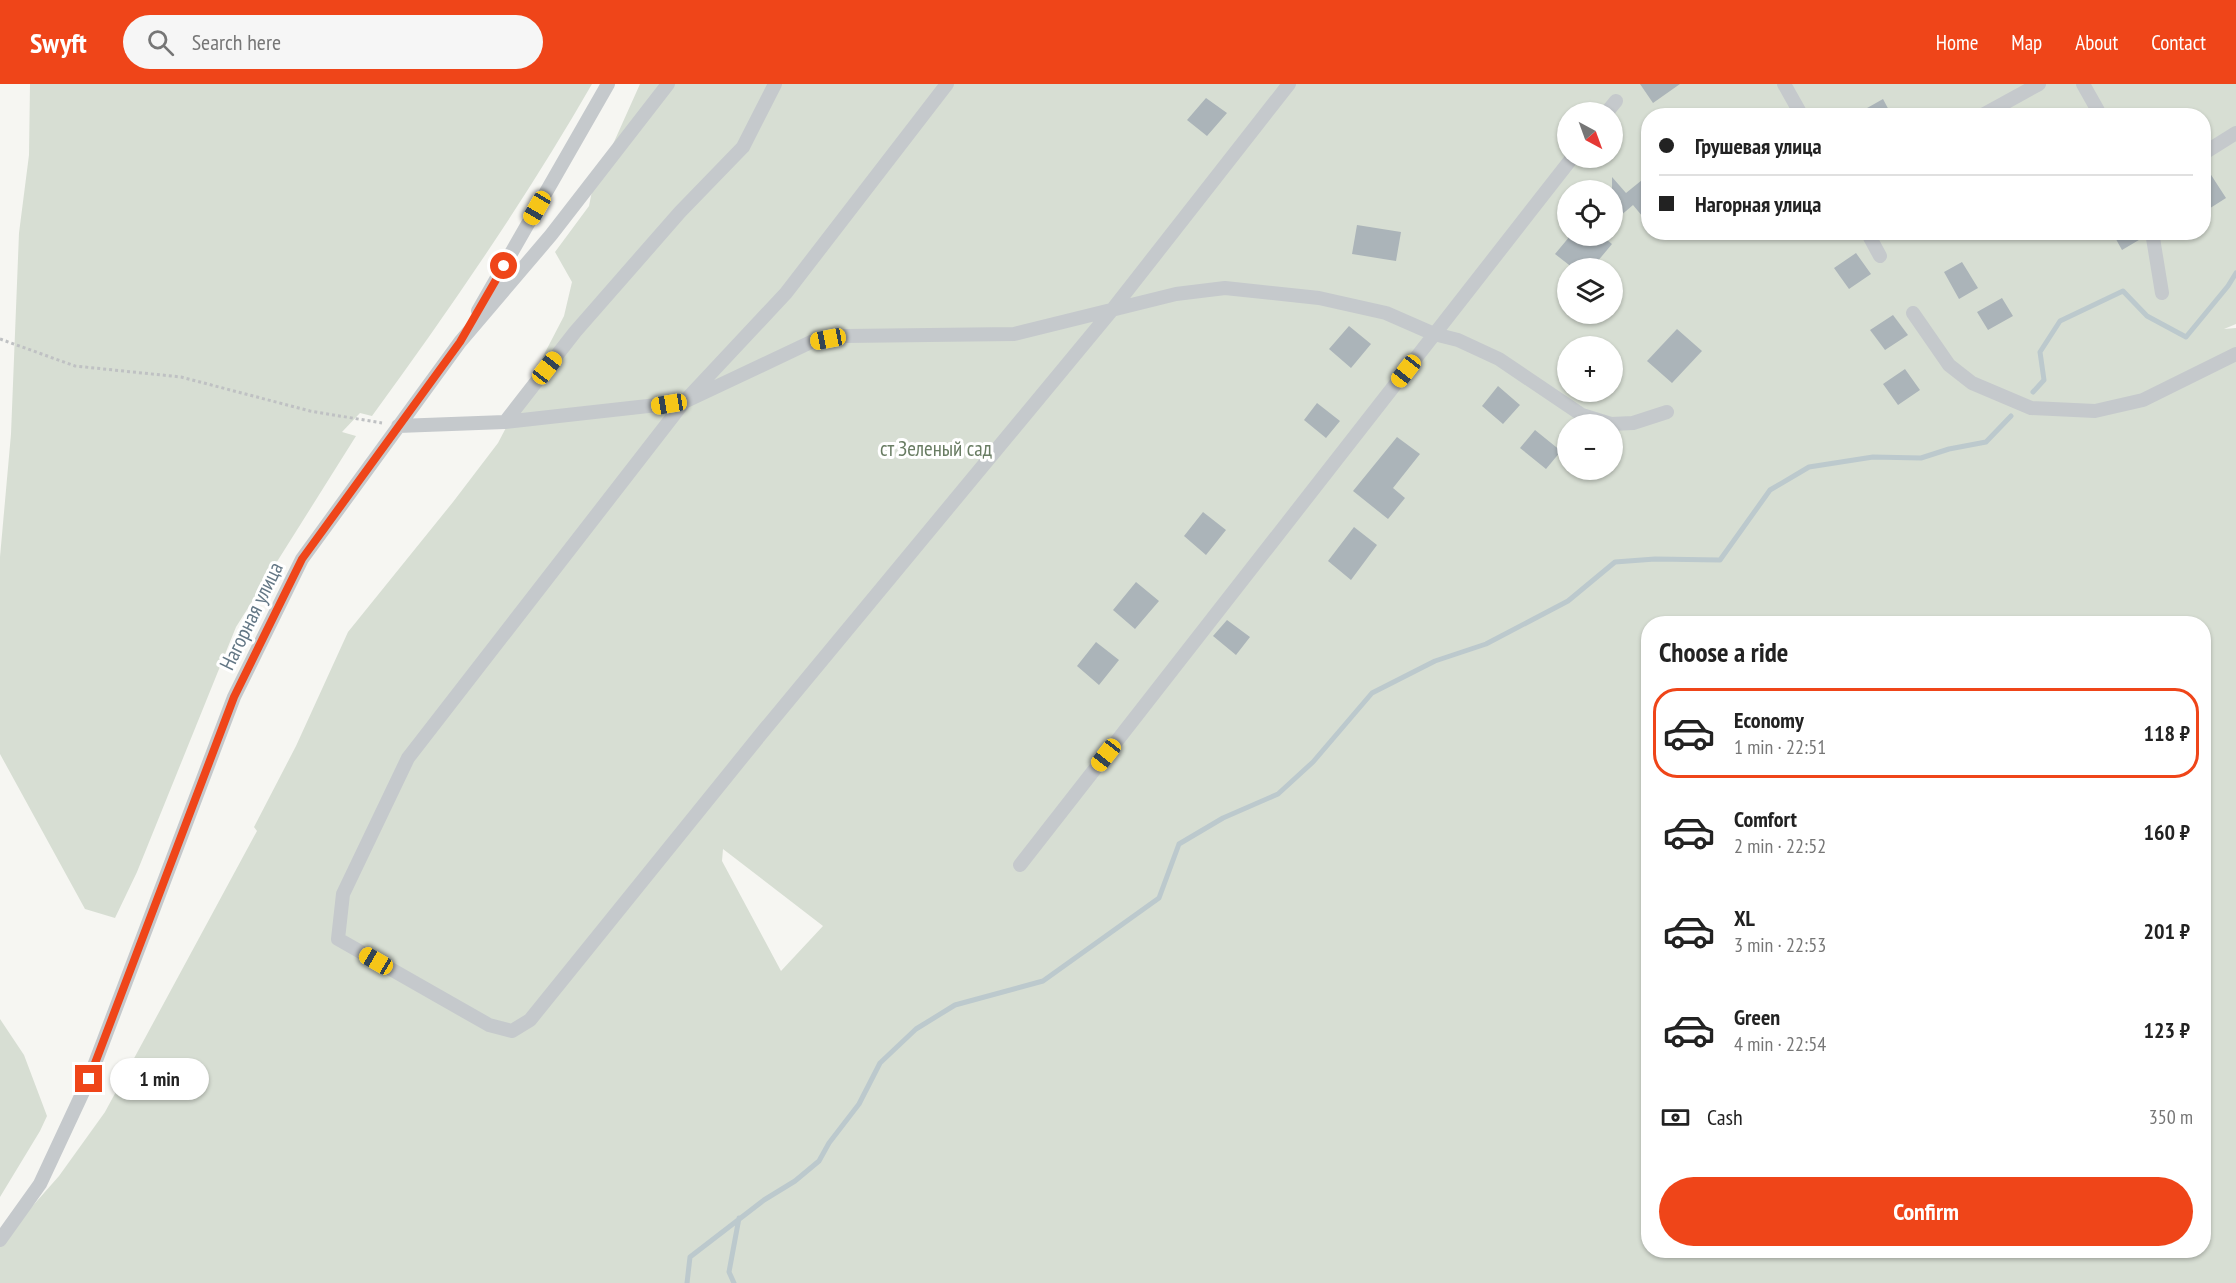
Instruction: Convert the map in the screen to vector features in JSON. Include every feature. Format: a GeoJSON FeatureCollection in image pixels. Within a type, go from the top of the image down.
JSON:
{"type":"FeatureCollection","features":[{"type":"Feature","properties":{"kind":"street"},"geometry":{"type":"LineString","coordinates":[[460,342],[608,84]]}},
{"type":"Feature","properties":{"kind":"street","name":"Нагорная улица"},"geometry":{"type":"LineString","coordinates":[[0,1240],[40,1184],[89,1079],[230,708],[302,559],[460,342],[552,235],[668,84]]}},
{"type":"Feature","properties":{"kind":"street"},"geometry":{"type":"LineString","coordinates":[[505,422],[575,332],[680,212],[743,147],[775,84]]}},
{"type":"Feature","properties":{"kind":"street"},"geometry":{"type":"LineString","coordinates":[[947,84],[786,292],[684,402],[408,758],[343,894],[338,939],[489,1025],[512,1031],[530,1020],[780,711],[1112,310],[1289,84]]}},
{"type":"Feature","properties":{"kind":"street"},"geometry":{"type":"LineString","coordinates":[[1784,84],[1798,108]]}},
{"type":"Feature","properties":{"kind":"street"},"geometry":{"type":"LineString","coordinates":[[1996,108],[2039,84]]}},
{"type":"Feature","properties":{"kind":"street"},"geometry":{"type":"LineString","coordinates":[[2083,84],[2096,108]]}},
{"type":"Feature","properties":{"kind":"street"},"geometry":{"type":"LineString","coordinates":[[2211,149],[2236,133]]}},
{"type":"Feature","properties":{"kind":"street"},"geometry":{"type":"LineString","coordinates":[[1020,865],[1564,168]]}},
{"type":"Feature","properties":{"kind":"street"},"geometry":{"type":"LineString","coordinates":[[1871,240],[1880,256]]}},
{"type":"Feature","properties":{"kind":"street"},"geometry":{"type":"LineString","coordinates":[[2153,240],[2162,293]]}},
{"type":"Feature","properties":{"kind":"street"},"geometry":{"type":"LineString","coordinates":[[398,426],[505,422],[684,402],[811,342],[844,336],[1014,334],[1176,294],[1225,288],[1319,298],[1386,313],[1434,334],[1458,340],[1499,359],[1582,415],[1611,424],[1633,423],[1667,412]]}},
{"type":"Feature","properties":{"kind":"street"},"geometry":{"type":"LineString","coordinates":[[1913,313],[1949,365],[1972,382],[2031,408],[2095,411],[2143,400],[2236,354]]}},
{"type":"Feature","properties":{"kind":"path"},"geometry":{"type":"LineString","coordinates":[[0,339],[75,366],[181,377],[310,411],[398,426]]}},
{"type":"Feature","properties":{"kind":"green space"},"geometry":{"type":"Polygon","coordinates":[[[30,84],[592,84],[514,211],[401,376],[372,416],[360,413],[342,432],[356,436],[236,627],[137,872],[115,918],[85,909],[0,754],[0,557],[11,434],[19,233],[29,155],[30,84]]]}},
{"type":"Feature","properties":{"kind":"green space","name":"ст Зеленый сад"},"geometry":{"type":"Polygon","coordinates":[[[640,84],[2236,84],[2236,324],[2224,329],[2236,328],[2236,1283],[0,1283],[0,1236],[29,1210],[59,1176],[105,1112],[257,831],[254,827],[296,746],[348,632],[498,443],[564,316],[572,282],[555,252],[589,206],[592,191],[640,84]],[[723,849],[722,861],[781,971],[823,926],[723,849]]]}},
{"type":"Feature","properties":{"kind":"green space"},"geometry":{"type":"Polygon","coordinates":[[[0,1019],[24,1055],[47,1116],[0,1197],[0,1019]]]}},
{"type":"Feature","properties":{"kind":"building"},"geometry":{"type":"Polygon","coordinates":[[[1640,84],[1680,84],[1653,103],[1640,84]]]}},
{"type":"Feature","properties":{"kind":"building"},"geometry":{"type":"Polygon","coordinates":[[[1206,98],[1227,113],[1207,136],[1187,120],[1206,98]]]}},
{"type":"Feature","properties":{"kind":"building"},"geometry":{"type":"Polygon","coordinates":[[[1883,99],[1888,108],[1867,108],[1883,99]]]}},
{"type":"Feature","properties":{"kind":"building"},"geometry":{"type":"Polygon","coordinates":[[[2211,175],[2226,198],[2211,208],[2211,175]]]}},
{"type":"Feature","properties":{"kind":"building"},"geometry":{"type":"Polygon","coordinates":[[[1641,181],[1641,215],[1633,205],[1623,214],[1623,190],[1626,193],[1641,181]]]}},
{"type":"Feature","properties":{"kind":"building"},"geometry":{"type":"Polygon","coordinates":[[[1357,225],[1401,232],[1396,261],[1352,254],[1357,225]]]}},
{"type":"Feature","properties":{"kind":"building"},"geometry":{"type":"Polygon","coordinates":[[[2116,240],[2139,240],[2122,250],[2116,240]]]}},
{"type":"Feature","properties":{"kind":"building"},"geometry":{"type":"Polygon","coordinates":[[[1562,246],[1610,246],[1600,258],[1560,258],[1555,254],[1562,246]]]}},
{"type":"Feature","properties":{"kind":"building"},"geometry":{"type":"Polygon","coordinates":[[[1856,253],[1871,274],[1849,289],[1834,268],[1856,253]]]}},
{"type":"Feature","properties":{"kind":"building"},"geometry":{"type":"Polygon","coordinates":[[[1962,262],[1978,288],[1959,299],[1944,272],[1962,262]]]}},
{"type":"Feature","properties":{"kind":"building"},"geometry":{"type":"Polygon","coordinates":[[[2002,298],[2013,316],[1988,330],[1977,312],[2002,298]]]}},
{"type":"Feature","properties":{"kind":"building"},"geometry":{"type":"Polygon","coordinates":[[[1893,315],[1908,335],[1885,350],[1870,330],[1893,315]]]}},
{"type":"Feature","properties":{"kind":"building"},"geometry":{"type":"Polygon","coordinates":[[[1349,326],[1371,344],[1351,368],[1329,349],[1349,326]]]}},
{"type":"Feature","properties":{"kind":"building"},"geometry":{"type":"Polygon","coordinates":[[[1677,329],[1702,351],[1672,383],[1647,361],[1677,329]]]}},
{"type":"Feature","properties":{"kind":"building"},"geometry":{"type":"Polygon","coordinates":[[[1905,369],[1920,390],[1898,405],[1883,384],[1905,369]]]}},
{"type":"Feature","properties":{"kind":"building"},"geometry":{"type":"Polygon","coordinates":[[[1498,386],[1520,405],[1503,424],[1482,406],[1498,386]]]}},
{"type":"Feature","properties":{"kind":"building"},"geometry":{"type":"Polygon","coordinates":[[[1317,403],[1340,421],[1326,438],[1304,420],[1317,403]]]}},
{"type":"Feature","properties":{"kind":"building"},"geometry":{"type":"Polygon","coordinates":[[[1535,430],[1557,448],[1557,456],[1546,469],[1520,448],[1535,430]]]}},
{"type":"Feature","properties":{"kind":"building"},"geometry":{"type":"Polygon","coordinates":[[[1397,437],[1420,454],[1393,488],[1405,498],[1388,519],[1353,491],[1397,437]]]}},
{"type":"Feature","properties":{"kind":"building"},"geometry":{"type":"Polygon","coordinates":[[[1203,512],[1226,530],[1206,555],[1184,536],[1203,512]]]}},
{"type":"Feature","properties":{"kind":"building"},"geometry":{"type":"Polygon","coordinates":[[[1354,527],[1377,545],[1351,580],[1328,561],[1354,527]]]}},
{"type":"Feature","properties":{"kind":"building"},"geometry":{"type":"Polygon","coordinates":[[[1136,582],[1159,601],[1135,629],[1113,610],[1136,582]]]}},
{"type":"Feature","properties":{"kind":"building"},"geometry":{"type":"Polygon","coordinates":[[[1227,620],[1250,637],[1236,655],[1213,636],[1227,620]]]}},
{"type":"Feature","properties":{"kind":"building"},"geometry":{"type":"Polygon","coordinates":[[[1096,642],[1119,660],[1099,685],[1077,666],[1096,642]]]}},
{"type":"Feature","properties":{"kind":"waterway"},"geometry":{"type":"LineString","coordinates":[[2033,392],[2044,380],[2040,352],[2060,321],[2123,291],[2147,316],[2186,337],[2236,273]]}},
{"type":"Feature","properties":{"kind":"waterway"},"geometry":{"type":"LineString","coordinates":[[687,1283],[690,1257],[819,1161],[829,1143],[859,1104],[880,1063],[916,1029],[955,1005],[1043,981],[1159,898],[1179,844],[1223,818],[1278,794],[1313,762],[1372,693],[1435,661],[1486,644],[1568,601],[1615,562],[1655,559],[1720,560],[1770,490],[1809,467],[1873,457],[1921,458],[1949,449],[1986,442],[2011,416]]}},
{"type":"Feature","properties":{"kind":"waterway"},"geometry":{"type":"LineString","coordinates":[[734,1283],[729,1272],[739,1218]]}},
{"type":"Feature","properties":{"kind":"route"},"geometry":{"type":"LineString","coordinates":[[89,1079],[234,697],[302,559],[460,342],[504,266]]}}]}
